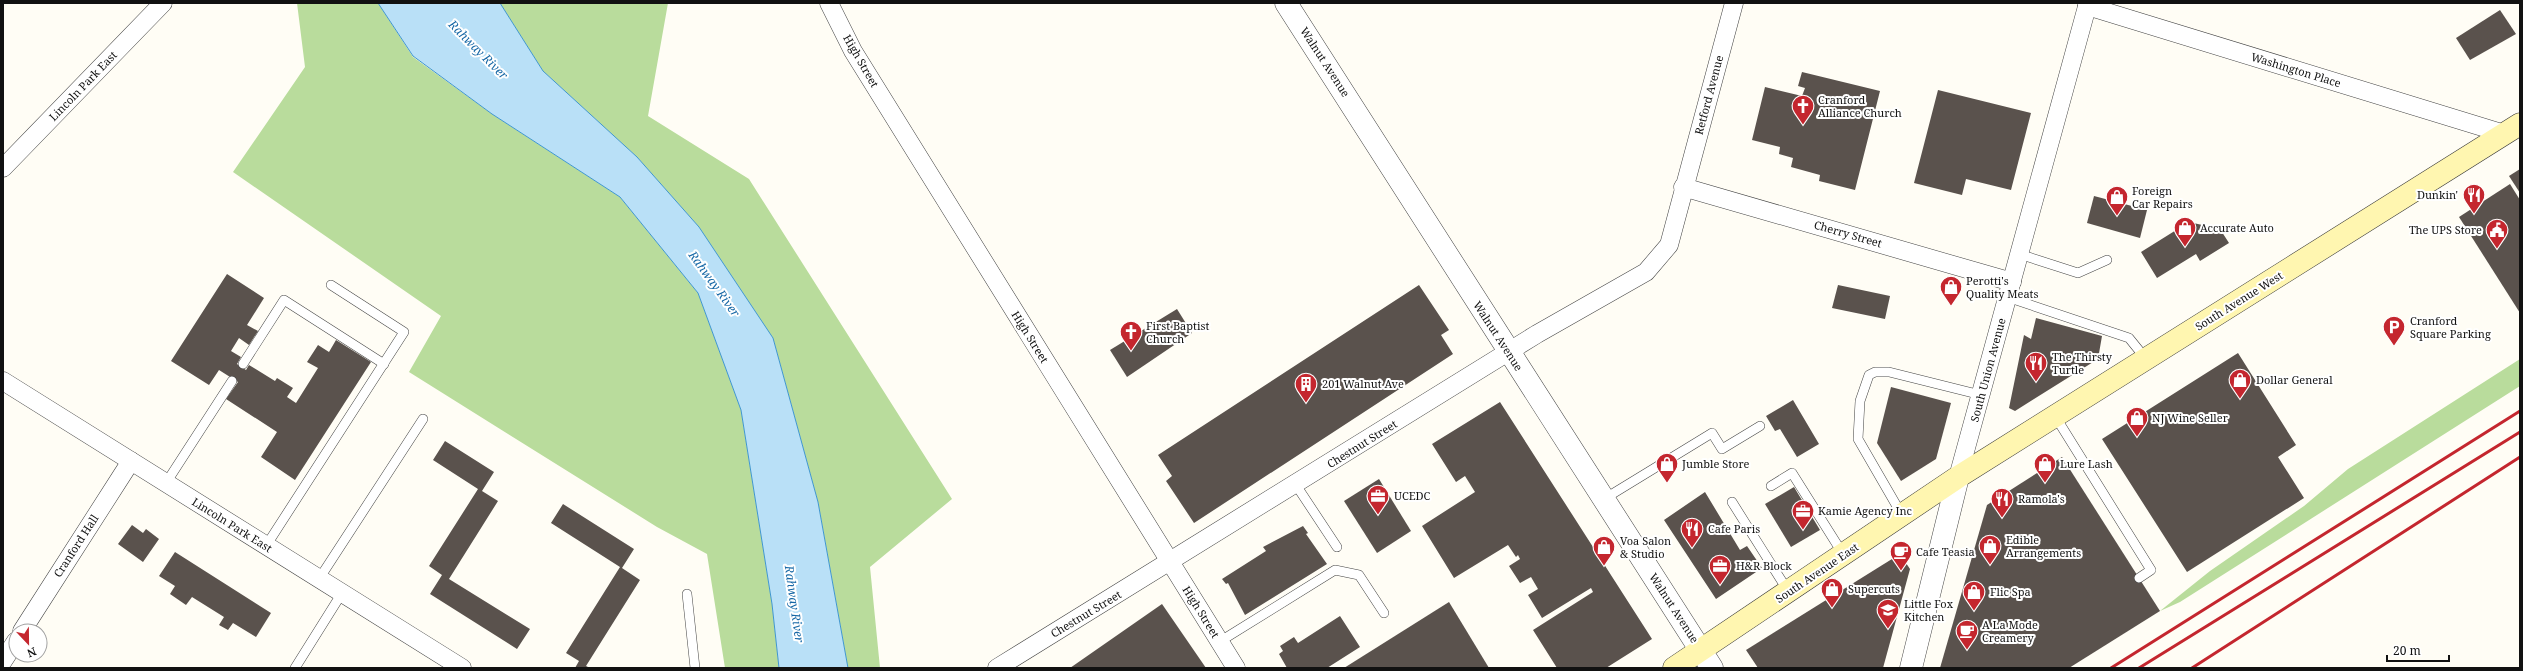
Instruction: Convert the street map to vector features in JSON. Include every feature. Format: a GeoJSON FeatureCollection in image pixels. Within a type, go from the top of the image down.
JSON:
{"type":"FeatureCollection","features":[{"type":"Feature","properties":{"kind":"main road","name":"South Avenue West"},"geometry":{"type":"LineString","coordinates":[[1958,477],[2512,129]]}},
{"type":"Feature","properties":{"kind":"main road","name":"South Avenue East"},"geometry":{"type":"LineString","coordinates":[[1674,668],[1707,660],[1789,592],[1958,477]]}},
{"type":"Feature","properties":{"kind":"street","name":"Lincoln Park East"},"geometry":{"type":"LineString","coordinates":[[3,168],[163,3]]}},
{"type":"Feature","properties":{"kind":"street","name":"High Street"},"geometry":{"type":"LineString","coordinates":[[829,3],[853,51],[1236,668]]}},
{"type":"Feature","properties":{"kind":"street","name":"Walnut Avenue"},"geometry":{"type":"LineString","coordinates":[[1286,3],[1707,660]]}},
{"type":"Feature","properties":{"kind":"street","name":"Retford Avenue"},"geometry":{"type":"LineString","coordinates":[[1684,187],[1734,3]]}},
{"type":"Feature","properties":{"kind":"street","name":"Washington Place"},"geometry":{"type":"LineString","coordinates":[[2087,5],[2512,129]]}},
{"type":"Feature","properties":{"kind":"street","name":"South Union Avenue"},"geometry":{"type":"LineString","coordinates":[[1911,668],[1958,477],[2087,5]]}},
{"type":"Feature","properties":{"kind":"street","name":"Chestnut Street"},"geometry":{"type":"LineString","coordinates":[[997,668],[1296,485],[1509,353],[1536,334],[1646,272],[1668,245],[1684,187]]}},
{"type":"Feature","properties":{"kind":"street","name":"Cherry Street"},"geometry":{"type":"LineString","coordinates":[[1684,187],[2009,289]]}},
{"type":"Feature","properties":{"kind":"street","name":"Lincoln Park East"},"geometry":{"type":"LineString","coordinates":[[3,381],[462,668]]}},
{"type":"Feature","properties":{"kind":"street","name":"Cranford Hall"},"geometry":{"type":"LineString","coordinates":[[27,623],[131,461]]}},
{"type":"Feature","properties":{"kind":"lane"},"geometry":{"type":"LineString","coordinates":[[2019,254],[2078,273],[2108,260]]}},
{"type":"Feature","properties":{"kind":"lane"},"geometry":{"type":"LineString","coordinates":[[266,546],[404,332],[331,285]]}},
{"type":"Feature","properties":{"kind":"lane"},"geometry":{"type":"LineString","coordinates":[[2009,289],[2044,308],[2129,338],[2146,359]]}},
{"type":"Feature","properties":{"kind":"lane"},"geometry":{"type":"LineString","coordinates":[[243,364],[284,300],[384,364]]}},
{"type":"Feature","properties":{"kind":"lane"},"geometry":{"type":"LineString","coordinates":[[1902,516],[1858,439],[1860,401],[1869,375],[1875,372],[1889,372],[1981,395]]}},
{"type":"Feature","properties":{"kind":"lane"},"geometry":{"type":"LineString","coordinates":[[166,483],[232,381]]}},
{"type":"Feature","properties":{"kind":"lane"},"geometry":{"type":"LineString","coordinates":[[2055,416],[2151,570],[2139,578]]}},
{"type":"Feature","properties":{"kind":"lane"},"geometry":{"type":"LineString","coordinates":[[319,579],[423,419]]}},
{"type":"Feature","properties":{"kind":"lane"},"geometry":{"type":"LineString","coordinates":[[1603,499],[1712,433],[1722,449],[1760,426]]}},
{"type":"Feature","properties":{"kind":"lane"},"geometry":{"type":"LineString","coordinates":[[1771,486],[1792,473],[1844,555]]}},
{"type":"Feature","properties":{"kind":"lane"},"geometry":{"type":"LineString","coordinates":[[1296,485],[1337,547]]}},
{"type":"Feature","properties":{"kind":"lane"},"geometry":{"type":"LineString","coordinates":[[1732,502],[1789,592]]}},
{"type":"Feature","properties":{"kind":"lane"},"geometry":{"type":"LineString","coordinates":[[1219,642],[1335,570],[1359,575],[1384,613]]}},
{"type":"Feature","properties":{"kind":"lane"},"geometry":{"type":"LineString","coordinates":[[295,668],[342,593]]}},
{"type":"Feature","properties":{"kind":"lane"},"geometry":{"type":"LineString","coordinates":[[687,594],[695,668]]}},
{"type":"Feature","properties":{"kind":"green space"},"geometry":{"type":"Polygon","coordinates":[[[297,3],[378,3],[413,57],[492,114],[620,197],[698,293],[741,410],[772,604],[779,668],[725,668],[707,554],[657,527],[409,372],[441,316],[233,172],[305,67],[297,3]]]}},
{"type":"Feature","properties":{"kind":"green space"},"geometry":{"type":"Polygon","coordinates":[[[500,3],[668,3],[648,116],[749,179],[952,499],[870,567],[880,668],[848,668],[818,502],[773,338],[699,227],[637,157],[543,71],[500,3]]]}},
{"type":"Feature","properties":{"kind":"green space"},"geometry":{"type":"Polygon","coordinates":[[[2520,359],[2520,386],[2180,602],[2160,611],[2210,571],[2304,506],[2348,469],[2520,359]]]}},
{"type":"Feature","properties":{"kind":"water","name":"Rahway River"},"geometry":{"type":"Polygon","coordinates":[[[378,3],[500,3],[543,71],[637,157],[699,227],[773,338],[818,502],[848,668],[779,668],[772,604],[741,410],[698,293],[620,197],[492,114],[413,56],[378,3]]]}},
{"type":"Feature","properties":{"kind":"building"},"geometry":{"type":"Polygon","coordinates":[[[2500,10],[2516,34],[2470,60],[2456,38],[2500,10]]]}},
{"type":"Feature","properties":{"kind":"building"},"geometry":{"type":"Polygon","coordinates":[[[1802,72],[1880,91],[1855,190],[1819,181],[1820,175],[1791,167],[1793,158],[1779,154],[1780,147],[1752,140],[1765,87],[1802,96],[1805,88],[1798,86],[1802,72]]]}},
{"type":"Feature","properties":{"kind":"building"},"geometry":{"type":"Polygon","coordinates":[[[1938,90],[2031,113],[2011,190],[1966,179],[1962,195],[1914,183],[1938,90]]]}},
{"type":"Feature","properties":{"kind":"building"},"geometry":{"type":"Polygon","coordinates":[[[2520,169],[2520,193],[2509,176],[2520,169]]]}},
{"type":"Feature","properties":{"kind":"building"},"geometry":{"type":"Polygon","coordinates":[[[2510,184],[2520,200],[2520,313],[2459,217],[2510,184]]]}},
{"type":"Feature","properties":{"kind":"building","name":"Foreign Car Repairs"},"geometry":{"type":"Polygon","coordinates":[[[2094,196],[2147,210],[2140,238],[2087,223],[2094,196]]]}},
{"type":"Feature","properties":{"kind":"building","name":"Accurate Auto"},"geometry":{"type":"Polygon","coordinates":[[[2189,222],[2220,229],[2229,243],[2200,261],[2196,254],[2157,278],[2141,252],[2189,222]]]}},
{"type":"Feature","properties":{"kind":"building"},"geometry":{"type":"Polygon","coordinates":[[[227,274],[264,298],[247,325],[258,331],[249,345],[239,338],[231,351],[241,357],[237,364],[246,370],[249,365],[275,381],[277,378],[293,388],[287,397],[296,403],[318,368],[307,362],[318,345],[329,352],[336,340],[371,362],[295,480],[261,457],[277,432],[226,399],[238,382],[219,370],[209,385],[171,361],[227,274]]]}},
{"type":"Feature","properties":{"kind":"building","name":"201 Walnut Ave"},"geometry":{"type":"Polygon","coordinates":[[[1419,285],[1449,330],[1441,335],[1453,354],[1194,523],[1166,481],[1172,476],[1158,455],[1419,285]]]}},
{"type":"Feature","properties":{"kind":"building"},"geometry":{"type":"Polygon","coordinates":[[[1838,285],[1890,296],[1885,319],[1832,308],[1838,285]]]}},
{"type":"Feature","properties":{"kind":"building","name":"First Baptist Church"},"geometry":{"type":"Polygon","coordinates":[[[1177,309],[1192,333],[1127,377],[1110,350],[1177,309]]]}},
{"type":"Feature","properties":{"kind":"building","name":"The Thirsty Turtle"},"geometry":{"type":"Polygon","coordinates":[[[2036,318],[2102,336],[2098,359],[2015,411],[2009,408],[2024,335],[2031,339],[2036,318]]]}},
{"type":"Feature","properties":{"kind":"building"},"geometry":{"type":"Polygon","coordinates":[[[2238,353],[2296,445],[2278,457],[2304,498],[2187,572],[2102,439],[2238,353]]]}},
{"type":"Feature","properties":{"kind":"building"},"geometry":{"type":"Polygon","coordinates":[[[1891,387],[1951,403],[1936,459],[1901,481],[1877,443],[1891,387]]]}},
{"type":"Feature","properties":{"kind":"building"},"geometry":{"type":"Polygon","coordinates":[[[1793,400],[1819,444],[1797,457],[1780,429],[1775,431],[1766,416],[1793,400]]]}},
{"type":"Feature","properties":{"kind":"building"},"geometry":{"type":"Polygon","coordinates":[[[1500,402],[1652,639],[1606,668],[1557,668],[1533,630],[1593,592],[1591,588],[1542,618],[1528,595],[1538,589],[1531,577],[1520,583],[1509,566],[1520,559],[1518,555],[1516,557],[1508,545],[1454,578],[1422,526],[1475,492],[1465,476],[1456,482],[1432,444],[1500,402]]]}},
{"type":"Feature","properties":{"kind":"building"},"geometry":{"type":"Polygon","coordinates":[[[445,441],[494,472],[482,491],[498,501],[449,579],[530,629],[517,649],[430,594],[442,575],[429,566],[478,489],[433,460],[445,441]]]}},
{"type":"Feature","properties":{"kind":"building"},"geometry":{"type":"Polygon","coordinates":[[[2062,457],[2160,611],[2069,668],[1940,668],[1987,505],[2062,457]]]}},
{"type":"Feature","properties":{"kind":"building","name":"UCEDC"},"geometry":{"type":"Polygon","coordinates":[[[1379,479],[1411,531],[1377,553],[1344,501],[1379,479]]]}},
{"type":"Feature","properties":{"kind":"building"},"geometry":{"type":"Polygon","coordinates":[[[1794,487],[1820,530],[1791,547],[1765,504],[1794,487]]]}},
{"type":"Feature","properties":{"kind":"building"},"geometry":{"type":"Polygon","coordinates":[[[1705,492],[1740,550],[1747,546],[1762,568],[1716,599],[1664,520],[1705,492]]]}},
{"type":"Feature","properties":{"kind":"building"},"geometry":{"type":"Polygon","coordinates":[[[563,504],[634,549],[622,568],[640,580],[586,666],[590,668],[575,668],[579,661],[566,653],[620,567],[551,523],[563,504]]]}},
{"type":"Feature","properties":{"kind":"building"},"geometry":{"type":"Polygon","coordinates":[[[132,525],[143,533],[146,529],[159,539],[143,562],[118,544],[132,525]]]}},
{"type":"Feature","properties":{"kind":"building"},"geometry":{"type":"Polygon","coordinates":[[[1303,526],[1308,533],[1306,534],[1327,564],[1245,615],[1228,583],[1226,584],[1222,579],[1266,551],[1263,547],[1303,526]]]}},
{"type":"Feature","properties":{"kind":"building"},"geometry":{"type":"Polygon","coordinates":[[[175,552],[271,613],[256,637],[233,623],[228,630],[219,625],[224,617],[192,597],[186,605],[170,594],[175,586],[159,576],[175,552]]]}},
{"type":"Feature","properties":{"kind":"building"},"geometry":{"type":"Polygon","coordinates":[[[1900,554],[1910,569],[1883,668],[1758,668],[1746,650],[1900,554]]]}},
{"type":"Feature","properties":{"kind":"building"},"geometry":{"type":"Polygon","coordinates":[[[1449,602],[1489,668],[1344,668],[1449,602]]]}},
{"type":"Feature","properties":{"kind":"building"},"geometry":{"type":"Polygon","coordinates":[[[1162,604],[1206,668],[1070,668],[1162,604]]]}},
{"type":"Feature","properties":{"kind":"building"},"geometry":{"type":"Polygon","coordinates":[[[1340,616],[1360,647],[1327,668],[1287,668],[1279,654],[1283,651],[1280,646],[1294,637],[1298,643],[1340,616]]]}},
{"type":"Feature","properties":{"kind":"railway"},"geometry":{"type":"LineString","coordinates":[[2111,668],[2520,411]]}},
{"type":"Feature","properties":{"kind":"railway"},"geometry":{"type":"LineString","coordinates":[[2139,668],[2520,432]]}},
{"type":"Feature","properties":{"kind":"railway"},"geometry":{"type":"LineString","coordinates":[[2192,668],[2520,457]]}},
{"type":"Feature","properties":{"kind":"place","name":"Cranford Alliance Church"},"geometry":{"type":"Point","coordinates":[1803,126]}},
{"type":"Feature","properties":{"kind":"place","name":"Dunkin'"},"geometry":{"type":"Point","coordinates":[2474,214]}},
{"type":"Feature","properties":{"kind":"place","name":"Foreign Car Repairs"},"geometry":{"type":"Point","coordinates":[2117,216]}},
{"type":"Feature","properties":{"kind":"place","name":"Accurate Auto"},"geometry":{"type":"Point","coordinates":[2185,248]}},
{"type":"Feature","properties":{"kind":"place","name":"The UPS Store"},"geometry":{"type":"Point","coordinates":[2497,250]}},
{"type":"Feature","properties":{"kind":"place","name":"Perotti's Quality Meats"},"geometry":{"type":"Point","coordinates":[1951,306]}},
{"type":"Feature","properties":{"kind":"place","name":"Cranford Square Parking"},"geometry":{"type":"Point","coordinates":[2394,346]}},
{"type":"Feature","properties":{"kind":"place","name":"First Baptist Church"},"geometry":{"type":"Point","coordinates":[1131,352]}},
{"type":"Feature","properties":{"kind":"place","name":"The Thirsty Turtle"},"geometry":{"type":"Point","coordinates":[2036,382]}},
{"type":"Feature","properties":{"kind":"place","name":"Dollar General"},"geometry":{"type":"Point","coordinates":[2240,400]}},
{"type":"Feature","properties":{"kind":"place","name":"201 Walnut Ave"},"geometry":{"type":"Point","coordinates":[1306,404]}},
{"type":"Feature","properties":{"kind":"place","name":"NJ Wine Seller"},"geometry":{"type":"Point","coordinates":[2137,438]}},
{"type":"Feature","properties":{"kind":"place","name":"Jumble Store"},"geometry":{"type":"Point","coordinates":[1667,484]}},
{"type":"Feature","properties":{"kind":"place","name":"Lure Lash"},"geometry":{"type":"Point","coordinates":[2045,484]}},
{"type":"Feature","properties":{"kind":"place","name":"UCEDC"},"geometry":{"type":"Point","coordinates":[1378,516]}},
{"type":"Feature","properties":{"kind":"place","name":"Ramola's"},"geometry":{"type":"Point","coordinates":[2002,518]}},
{"type":"Feature","properties":{"kind":"place","name":"Kamie Agency Inc"},"geometry":{"type":"Point","coordinates":[1803,530]}},
{"type":"Feature","properties":{"kind":"place","name":"Cafe Paris"},"geometry":{"type":"Point","coordinates":[1692,548]}},
{"type":"Feature","properties":{"kind":"place","name":"Voa Salon & Studio"},"geometry":{"type":"Point","coordinates":[1604,566]}},
{"type":"Feature","properties":{"kind":"place","name":"Edible Arrangements"},"geometry":{"type":"Point","coordinates":[1990,566]}},
{"type":"Feature","properties":{"kind":"place","name":"Cafe Teasia"},"geometry":{"type":"Point","coordinates":[1901,572]}},
{"type":"Feature","properties":{"kind":"place","name":"H&R Block"},"geometry":{"type":"Point","coordinates":[1720,586]}},
{"type":"Feature","properties":{"kind":"place","name":"Supercuts"},"geometry":{"type":"Point","coordinates":[1832,608]}},
{"type":"Feature","properties":{"kind":"place","name":"Flic Spa"},"geometry":{"type":"Point","coordinates":[1974,612]}},
{"type":"Feature","properties":{"kind":"place","name":"Little Fox Kitchen"},"geometry":{"type":"Point","coordinates":[1888,630]}},
{"type":"Feature","properties":{"kind":"place","name":"A La Mode Creamery"},"geometry":{"type":"Point","coordinates":[1967,650]}}]}
